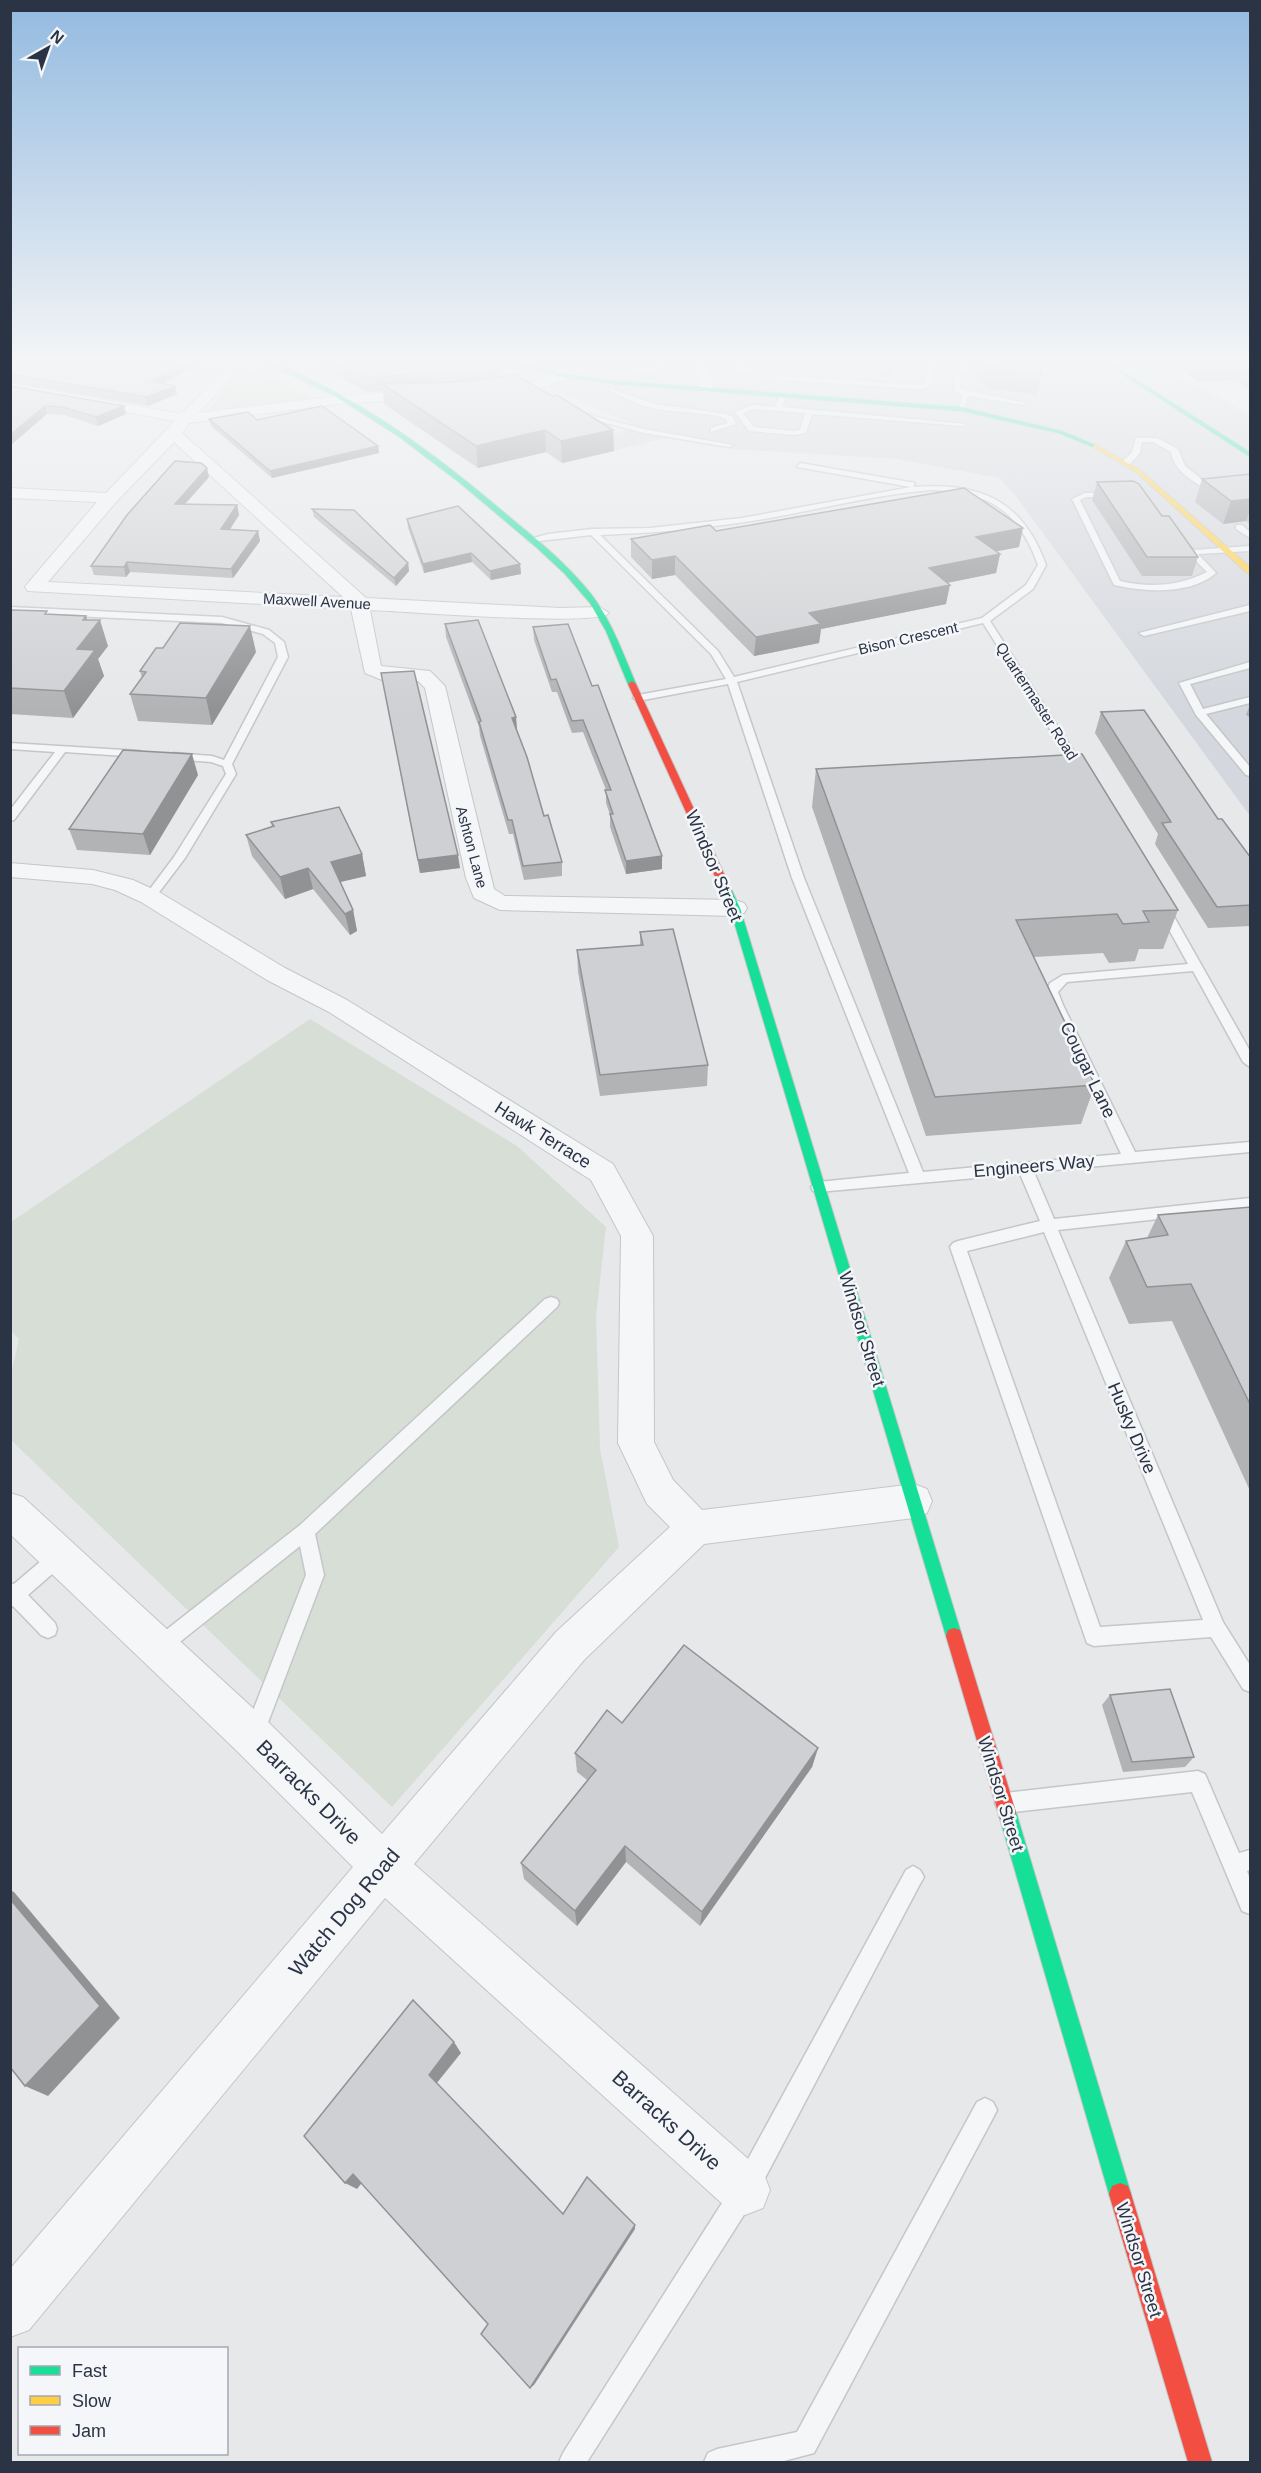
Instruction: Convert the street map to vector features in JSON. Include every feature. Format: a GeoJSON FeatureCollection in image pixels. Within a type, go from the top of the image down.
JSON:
{"type":"FeatureCollection","features":[{"type":"Feature","properties":{"kind":"street"},"geometry":{"type":"LineString","coordinates":[[10,493],[110,498],[129,479]]}},
{"type":"Feature","properties":{"kind":"street"},"geometry":{"type":"LineString","coordinates":[[224,479],[359,602]]}},
{"type":"Feature","properties":{"kind":"street","name":"Windsor Street"},"geometry":{"type":"LineString","coordinates":[[459,479],[476,491],[587,591],[600,613],[735,908],[1200,2463]]}},
{"type":"Feature","properties":{"kind":"street"},"geometry":{"type":"LineString","coordinates":[[1145,479],[1251,571]]}},
{"type":"Feature","properties":{"kind":"street","name":"Maxwell Avenue"},"geometry":{"type":"LineString","coordinates":[[110,498],[34,587],[560,614],[600,613]]}},
{"type":"Feature","properties":{"kind":"street","name":"Ashton Lane"},"geometry":{"type":"LineString","coordinates":[[359,602],[372,669],[382,674],[423,675],[435,686],[478,878],[483,893],[490,899],[500,903],[555,906],[735,908]]}},
{"type":"Feature","properties":{"kind":"street","name":"Hawk Terrace"},"geometry":{"type":"LineString","coordinates":[[10,870],[93,877],[124,885],[150,897],[276,974],[338,1006],[602,1172],[637,1236],[636,1443],[660,1492],[695,1528]]}},
{"type":"Feature","properties":{"kind":"street"},"geometry":{"type":"LineString","coordinates":[[695,1528],[914,1501]]}},
{"type":"Feature","properties":{"kind":"street","name":"Barracks Drive"},"geometry":{"type":"LineString","coordinates":[[10,1509],[253,1737],[382,1866],[746,2190]]}},
{"type":"Feature","properties":{"kind":"street","name":"Watch Dog Road"},"geometry":{"type":"LineString","coordinates":[[10,2311],[382,1866],[570,1646],[695,1528]]}},
{"type":"Feature","properties":{"kind":"lane"},"geometry":{"type":"LineString","coordinates":[[881,479],[924,487]]}},
{"type":"Feature","properties":{"kind":"lane"},"geometry":{"type":"LineString","coordinates":[[1197,479],[1208,488]]}},
{"type":"Feature","properties":{"kind":"lane","name":"Bison Crescent"},"geometry":{"type":"LineString","coordinates":[[531,540],[592,531],[664,529],[763,517],[924,487],[956,488],[979,493],[1003,504],[1036,547],[1042,565],[1030,587],[985,620],[731,680],[638,698]]}},
{"type":"Feature","properties":{"kind":"lane"},"geometry":{"type":"LineString","coordinates":[[1194,552],[1212,573],[1198,582],[1133,588],[1117,583],[1077,499],[1085,495],[1129,495],[1138,498],[1194,552],[1251,549]]}},
{"type":"Feature","properties":{"kind":"lane"},"geometry":{"type":"LineString","coordinates":[[1239,527],[1251,536]]}},
{"type":"Feature","properties":{"kind":"lane"},"geometry":{"type":"LineString","coordinates":[[592,531],[715,653],[731,680],[798,878],[918,1178]]}},
{"type":"Feature","properties":{"kind":"lane"},"geometry":{"type":"LineString","coordinates":[[1144,633],[1251,608]]}},
{"type":"Feature","properties":{"kind":"lane"},"geometry":{"type":"LineString","coordinates":[[10,610],[222,620],[266,632],[279,642],[283,657],[227,764],[231,774],[179,858],[150,897]]}},
{"type":"Feature","properties":{"kind":"lane","name":"Quartermaster Road"},"geometry":{"type":"LineString","coordinates":[[985,620],[1091,787]]}},
{"type":"Feature","properties":{"kind":"lane"},"geometry":{"type":"LineString","coordinates":[[1251,665],[1185,683],[1200,713],[1251,773]]}},
{"type":"Feature","properties":{"kind":"lane"},"geometry":{"type":"LineString","coordinates":[[1200,713],[1251,700]]}},
{"type":"Feature","properties":{"kind":"lane"},"geometry":{"type":"LineString","coordinates":[[10,746],[212,759],[227,764]]}},
{"type":"Feature","properties":{"kind":"lane"},"geometry":{"type":"LineString","coordinates":[[10,818],[63,748]]}},
{"type":"Feature","properties":{"kind":"lane"},"geometry":{"type":"LineString","coordinates":[[1156,897],[1251,1062]]}},
{"type":"Feature","properties":{"kind":"lane","name":"Cougar Lane"},"geometry":{"type":"LineString","coordinates":[[1130,1157],[1057,1005],[1052,992],[1054,986],[1063,979],[1079,976],[1198,968]]}},
{"type":"Feature","properties":{"kind":"lane","name":"Engineers Way"},"geometry":{"type":"LineString","coordinates":[[818,1187],[1251,1147]]}},
{"type":"Feature","properties":{"kind":"lane","name":"Husky Drive"},"geometry":{"type":"LineString","coordinates":[[1025,1167],[1216,1628],[1251,1682]]}},
{"type":"Feature","properties":{"kind":"lane"},"geometry":{"type":"LineString","coordinates":[[1216,1628],[1094,1637],[958,1247],[1049,1225],[1251,1203]]}},
{"type":"Feature","properties":{"kind":"lane"},"geometry":{"type":"LineString","coordinates":[[158,1648],[306,1531],[551,1303]]}},
{"type":"Feature","properties":{"kind":"lane"},"geometry":{"type":"LineString","coordinates":[[253,1737],[315,1575],[306,1531]]}},
{"type":"Feature","properties":{"kind":"lane"},"geometry":{"type":"LineString","coordinates":[[48,1629],[12,1595],[60,1556]]}},
{"type":"Feature","properties":{"kind":"lane"},"geometry":{"type":"LineString","coordinates":[[1004,1803],[1198,1781],[1242,1863],[1251,1903]]}},
{"type":"Feature","properties":{"kind":"lane"},"geometry":{"type":"LineString","coordinates":[[572,2463],[746,2190],[914,1877]]}},
{"type":"Feature","properties":{"kind":"lane"},"geometry":{"type":"LineString","coordinates":[[717,2463],[805,2444],[985,2110]]}},
{"type":"Feature","properties":{"kind":"shaded area"},"geometry":{"type":"Polygon","coordinates":[[[1000,479],[1250,479],[1250,816],[1015,495],[1000,479]]]}},
{"type":"Feature","properties":{"kind":"shaded area"},"geometry":{"type":"Polygon","coordinates":[[[310,1019],[517,1146],[606,1227],[596,1316],[600,1449],[619,1547],[392,1807],[11,1440],[11,1374],[19,1339],[11,1331],[11,1222],[310,1019]]]}},
{"type":"Feature","properties":{"kind":"building"},"geometry":{"type":"Polygon","coordinates":[[[159,479],[197,479],[175,504],[237,505],[221,529],[258,531],[231,569],[127,562],[124,567],[91,566],[127,515],[159,479]]]}},
{"type":"Feature","properties":{"kind":"building"},"geometry":{"type":"Polygon","coordinates":[[[1203,479],[1251,479],[1251,499],[1231,501],[1203,479]]]}},
{"type":"Feature","properties":{"kind":"building"},"geometry":{"type":"Polygon","coordinates":[[[1133,481],[1139,484],[1162,516],[1169,516],[1198,557],[1147,557],[1097,482],[1133,481]]]}},
{"type":"Feature","properties":{"kind":"building"},"geometry":{"type":"Polygon","coordinates":[[[964,488],[1023,528],[976,537],[1000,554],[929,568],[950,585],[809,613],[821,624],[756,637],[675,556],[652,560],[631,539],[710,525],[716,531],[964,488]]]}},
{"type":"Feature","properties":{"kind":"building"},"geometry":{"type":"Polygon","coordinates":[[[458,506],[520,564],[490,571],[471,553],[423,564],[407,519],[458,506]]]}},
{"type":"Feature","properties":{"kind":"building"},"geometry":{"type":"Polygon","coordinates":[[[312,509],[354,510],[408,563],[394,578],[312,509]]]}},
{"type":"Feature","properties":{"kind":"building"},"geometry":{"type":"Polygon","coordinates":[[[10,610],[47,611],[45,614],[86,616],[83,620],[100,620],[77,649],[95,650],[64,691],[10,688],[10,610]]]}},
{"type":"Feature","properties":{"kind":"building"},"geometry":{"type":"Polygon","coordinates":[[[478,620],[516,717],[512,718],[527,757],[544,816],[548,815],[562,862],[523,866],[512,820],[508,820],[479,722],[481,721],[445,624],[478,620]]]}},
{"type":"Feature","properties":{"kind":"building"},"geometry":{"type":"Polygon","coordinates":[[[180,623],[250,626],[206,698],[130,694],[146,672],[140,671],[156,648],[163,648],[180,623]]]}},
{"type":"Feature","properties":{"kind":"building"},"geometry":{"type":"Polygon","coordinates":[[[568,624],[592,686],[598,685],[662,856],[626,861],[610,814],[613,814],[605,790],[611,790],[583,720],[572,721],[556,679],[551,680],[533,627],[568,624]]]}},
{"type":"Feature","properties":{"kind":"building"},"geometry":{"type":"Polygon","coordinates":[[[414,671],[458,855],[418,860],[381,673],[414,671]]]}},
{"type":"Feature","properties":{"kind":"building"},"geometry":{"type":"Polygon","coordinates":[[[1144,710],[1218,819],[1222,819],[1251,858],[1251,905],[1217,907],[1162,823],[1171,822],[1101,712],[1144,710]]]}},
{"type":"Feature","properties":{"kind":"building"},"geometry":{"type":"Polygon","coordinates":[[[123,750],[192,754],[143,834],[69,829],[123,750]]]}},
{"type":"Feature","properties":{"kind":"building"},"geometry":{"type":"Polygon","coordinates":[[[1082,754],[1178,910],[1143,911],[1149,922],[1123,924],[1117,914],[1016,920],[1095,1085],[935,1097],[816,769],[1082,754]]]}},
{"type":"Feature","properties":{"kind":"building"},"geometry":{"type":"Polygon","coordinates":[[[339,807],[362,854],[331,862],[353,910],[345,914],[308,868],[280,877],[246,835],[274,826],[271,822],[339,807]]]}},
{"type":"Feature","properties":{"kind":"building"},"geometry":{"type":"Polygon","coordinates":[[[673,929],[708,1065],[600,1075],[577,950],[643,945],[640,932],[673,929]]]}},
{"type":"Feature","properties":{"kind":"building"},"geometry":{"type":"Polygon","coordinates":[[[1251,1207],[1251,1406],[1191,1284],[1147,1287],[1126,1241],[1168,1235],[1158,1215],[1251,1207]]]}},
{"type":"Feature","properties":{"kind":"building"},"geometry":{"type":"Polygon","coordinates":[[[684,1645],[818,1748],[702,1912],[625,1846],[575,1911],[521,1863],[596,1770],[575,1753],[607,1710],[622,1723],[684,1645]]]}},
{"type":"Feature","properties":{"kind":"building"},"geometry":{"type":"Polygon","coordinates":[[[1170,1689],[1194,1757],[1132,1762],[1110,1695],[1170,1689]]]}},
{"type":"Feature","properties":{"kind":"building"},"geometry":{"type":"Polygon","coordinates":[[[10,1899],[100,2006],[25,2086],[10,2067],[10,1899]]]}},
{"type":"Feature","properties":{"kind":"building"},"geometry":{"type":"Polygon","coordinates":[[[413,2000],[454,2042],[429,2075],[563,2214],[587,2177],[635,2225],[530,2388],[481,2334],[488,2324],[353,2174],[345,2183],[304,2136],[413,2000]]]}},
{"type":"Feature","properties":{"kind":"traffic: fast"},"geometry":{"type":"LineString","coordinates":[[460,479],[539,545],[585,591],[610,631],[632,684]]}},
{"type":"Feature","properties":{"kind":"traffic: fast"},"geometry":{"type":"LineString","coordinates":[[719,874],[735,908],[954,1636]]}},
{"type":"Feature","properties":{"kind":"traffic: fast"},"geometry":{"type":"LineString","coordinates":[[1007,1812],[1120,2194]]}},
{"type":"Feature","properties":{"kind":"traffic: slow"},"geometry":{"type":"LineString","coordinates":[[1147,479],[1250,571]]}},
{"type":"Feature","properties":{"kind":"traffic: jam"},"geometry":{"type":"LineString","coordinates":[[632,684],[719,874]]}},
{"type":"Feature","properties":{"kind":"traffic: jam"},"geometry":{"type":"LineString","coordinates":[[954,1636],[1007,1812]]}},
{"type":"Feature","properties":{"kind":"traffic: jam"},"geometry":{"type":"LineString","coordinates":[[1120,2194],[1200,2462]]}}]}
